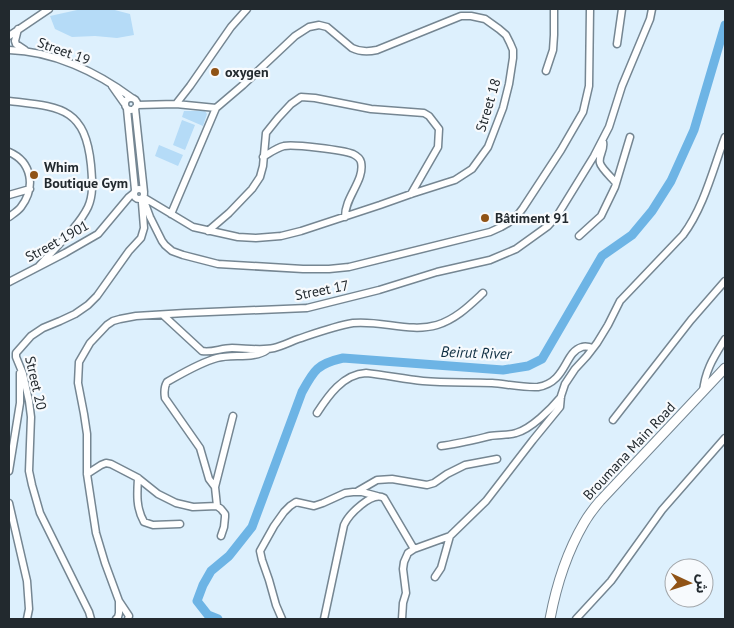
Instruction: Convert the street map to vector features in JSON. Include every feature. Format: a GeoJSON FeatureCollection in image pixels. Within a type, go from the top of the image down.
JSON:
{"type":"FeatureCollection","features":[{"type":"Feature","properties":{"kind":"main road","name":"Broumana Main Road"},"geometry":{"type":"LineString","coordinates":[[550,619],[563,572],[584,523],[600,501],[725,368]]}},
{"type":"Feature","properties":{"kind":"street"},"geometry":{"type":"LineString","coordinates":[[9,36],[49,9]]}},
{"type":"Feature","properties":{"kind":"street"},"geometry":{"type":"LineString","coordinates":[[176,104],[231,27],[247,9]]}},
{"type":"Feature","properties":{"kind":"street"},"geometry":{"type":"LineString","coordinates":[[546,71],[553,50],[554,9]]}},
{"type":"Feature","properties":{"kind":"street"},"geometry":{"type":"LineString","coordinates":[[134,192],[126,106],[127,99],[132,98],[136,101],[143,196],[150,217],[165,245],[183,256],[218,264],[329,269],[349,267],[479,235],[501,227],[517,216],[523,208],[584,112],[589,86],[590,9]]}},
{"type":"Feature","properties":{"kind":"street"},"geometry":{"type":"LineString","coordinates":[[617,44],[622,9]]}},
{"type":"Feature","properties":{"kind":"street","name":"Street 17"},"geometry":{"type":"LineString","coordinates":[[128,619],[129,616],[119,601],[96,533],[87,474],[87,434],[78,383],[79,362],[90,343],[113,321],[136,316],[307,308],[379,290],[437,272],[490,260],[521,246],[548,226],[557,216],[602,141],[613,116],[624,80],[650,19],[652,9]]}},
{"type":"Feature","properties":{"kind":"street","name":"Street 18"},"geometry":{"type":"LineString","coordinates":[[134,192],[136,198],[143,196],[193,228],[238,237],[268,238],[345,217],[455,180],[472,169],[488,147],[503,108],[509,84],[513,50],[506,35],[485,19],[471,16],[461,16],[377,50],[366,52],[352,48],[327,27],[319,25],[309,27],[295,36],[216,108]]}},
{"type":"Feature","properties":{"kind":"street"},"geometry":{"type":"LineString","coordinates":[[18,29],[16,44],[26,50]]}},
{"type":"Feature","properties":{"kind":"street","name":"Street 19"},"geometry":{"type":"LineString","coordinates":[[9,50],[26,50],[58,59],[110,83],[132,98]]}},
{"type":"Feature","properties":{"kind":"street"},"geometry":{"type":"LineString","coordinates":[[110,83],[130,111],[136,107],[176,104],[216,108],[171,214]]}},
{"type":"Feature","properties":{"kind":"street"},"geometry":{"type":"LineString","coordinates":[[208,231],[252,189],[260,177],[263,166],[266,133],[291,104],[301,97],[371,109],[424,113],[430,116],[439,129],[438,147],[411,194]]}},
{"type":"Feature","properties":{"kind":"street"},"geometry":{"type":"LineString","coordinates":[[9,101],[52,107],[71,115],[82,128],[90,157],[91,200],[82,217],[39,266]]}},
{"type":"Feature","properties":{"kind":"street"},"geometry":{"type":"LineString","coordinates":[[579,236],[601,216],[615,187],[630,136]]}},
{"type":"Feature","properties":{"kind":"street"},"geometry":{"type":"LineString","coordinates":[[402,619],[406,593],[403,569],[406,556],[414,549],[450,536],[486,501],[560,407],[564,386],[575,369],[593,348],[623,297],[655,266],[690,225],[703,197],[725,136]]}},
{"type":"Feature","properties":{"kind":"street"},"geometry":{"type":"LineString","coordinates":[[602,141],[604,146],[600,164],[616,183]]}},
{"type":"Feature","properties":{"kind":"street"},"geometry":{"type":"LineString","coordinates":[[263,157],[277,148],[288,146],[338,151],[359,158],[361,162],[360,178],[348,201],[345,217]]}},
{"type":"Feature","properties":{"kind":"street"},"geometry":{"type":"LineString","coordinates":[[9,152],[24,162],[29,173],[30,189],[20,208],[9,217]]}},
{"type":"Feature","properties":{"kind":"street"},"geometry":{"type":"LineString","coordinates":[[9,195],[30,189]]}},
{"type":"Feature","properties":{"kind":"street","name":"Street 1901"},"geometry":{"type":"LineString","coordinates":[[9,282],[98,234],[134,192]]}},
{"type":"Feature","properties":{"kind":"street","name":"Street 20"},"geometry":{"type":"LineString","coordinates":[[91,619],[40,513],[36,499],[30,471],[31,417],[25,381],[16,353],[31,336],[88,305],[97,296],[129,251],[141,238],[144,228],[143,196]]}},
{"type":"Feature","properties":{"kind":"street"},"geometry":{"type":"LineString","coordinates":[[613,420],[691,320],[725,281]]}},
{"type":"Feature","properties":{"kind":"street"},"geometry":{"type":"LineString","coordinates":[[163,315],[202,351],[210,352],[232,348],[268,349],[353,323],[417,327],[432,326],[457,316],[483,293]]}},
{"type":"Feature","properties":{"kind":"street"},"geometry":{"type":"LineString","coordinates":[[703,392],[709,366],[725,339]]}},
{"type":"Feature","properties":{"kind":"street"},"geometry":{"type":"LineString","coordinates":[[317,413],[336,387],[359,373],[422,381],[491,383],[534,387],[552,382],[561,373],[571,355],[577,350],[582,347],[593,348]]}},
{"type":"Feature","properties":{"kind":"street"},"geometry":{"type":"LineString","coordinates":[[215,488],[209,479],[200,448],[166,398],[164,391],[166,384],[183,373],[214,359],[224,356],[262,353],[268,349]]}},
{"type":"Feature","properties":{"kind":"street"},"geometry":{"type":"LineString","coordinates":[[9,471],[20,403],[20,369]]}},
{"type":"Feature","properties":{"kind":"street"},"geometry":{"type":"LineString","coordinates":[[440,446],[492,436],[515,434],[528,428],[562,396]]}},
{"type":"Feature","properties":{"kind":"street"},"geometry":{"type":"LineString","coordinates":[[217,506],[215,488],[233,416]]}},
{"type":"Feature","properties":{"kind":"street"},"geometry":{"type":"LineString","coordinates":[[576,619],[614,576],[662,510],[725,438]]}},
{"type":"Feature","properties":{"kind":"street"},"geometry":{"type":"LineString","coordinates":[[356,492],[378,480],[392,478],[427,485],[434,484],[447,474],[465,465],[497,459]]}},
{"type":"Feature","properties":{"kind":"street"},"geometry":{"type":"LineString","coordinates":[[87,474],[101,465],[111,464],[138,478],[158,494],[176,504],[193,507],[217,506],[225,514],[221,536]]}},
{"type":"Feature","properties":{"kind":"street"},"geometry":{"type":"LineString","coordinates":[[138,478],[138,509],[144,522],[153,525],[180,524]]}},
{"type":"Feature","properties":{"kind":"street"},"geometry":{"type":"LineString","coordinates":[[282,619],[260,554],[274,526],[284,512],[296,502],[314,506],[345,493],[356,492],[382,496],[414,549]]}},
{"type":"Feature","properties":{"kind":"street"},"geometry":{"type":"LineString","coordinates":[[324,619],[344,525],[354,512],[377,496]]}},
{"type":"Feature","properties":{"kind":"street"},"geometry":{"type":"LineString","coordinates":[[9,503],[27,581],[28,619]]}},
{"type":"Feature","properties":{"kind":"street"},"geometry":{"type":"LineString","coordinates":[[435,577],[443,563],[450,536]]}},
{"type":"Feature","properties":{"kind":"street","name":"Street 17"},"geometry":{"type":"LineString","coordinates":[[116,619],[119,613],[119,601]]}},
{"type":"Feature","properties":{"kind":"shaded area"},"geometry":{"type":"Polygon","coordinates":[[[111,9],[130,14],[134,35],[117,38],[95,36],[72,37],[55,29],[50,16],[77,10],[111,9]]]}},
{"type":"Feature","properties":{"kind":"shaded area"},"geometry":{"type":"Polygon","coordinates":[[[184,111],[205,111],[207,114],[203,126],[182,117],[184,111]]]}},
{"type":"Feature","properties":{"kind":"shaded area"},"geometry":{"type":"Polygon","coordinates":[[[182,120],[195,125],[185,150],[173,145],[182,120]]]}},
{"type":"Feature","properties":{"kind":"shaded area"},"geometry":{"type":"Polygon","coordinates":[[[159,145],[183,155],[178,166],[155,156],[159,145]]]}},
{"type":"Feature","properties":{"kind":"waterway","name":"Beirut River"},"geometry":{"type":"LineString","coordinates":[[218,619],[208,615],[197,601],[203,585],[211,571],[229,556],[252,527],[302,392],[313,373],[327,363],[343,358],[503,370],[528,366],[542,359],[602,256],[632,235],[652,211],[671,181],[694,130],[725,25]]}},
{"type":"Feature","properties":{"kind":"place","name":"oxygen"},"geometry":{"type":"Point","coordinates":[215,72]}},
{"type":"Feature","properties":{"kind":"place","name":"Whim Boutique Gym"},"geometry":{"type":"Point","coordinates":[34,175]}},
{"type":"Feature","properties":{"kind":"place","name":"Bâtiment 91"},"geometry":{"type":"Point","coordinates":[485,218]}}]}
